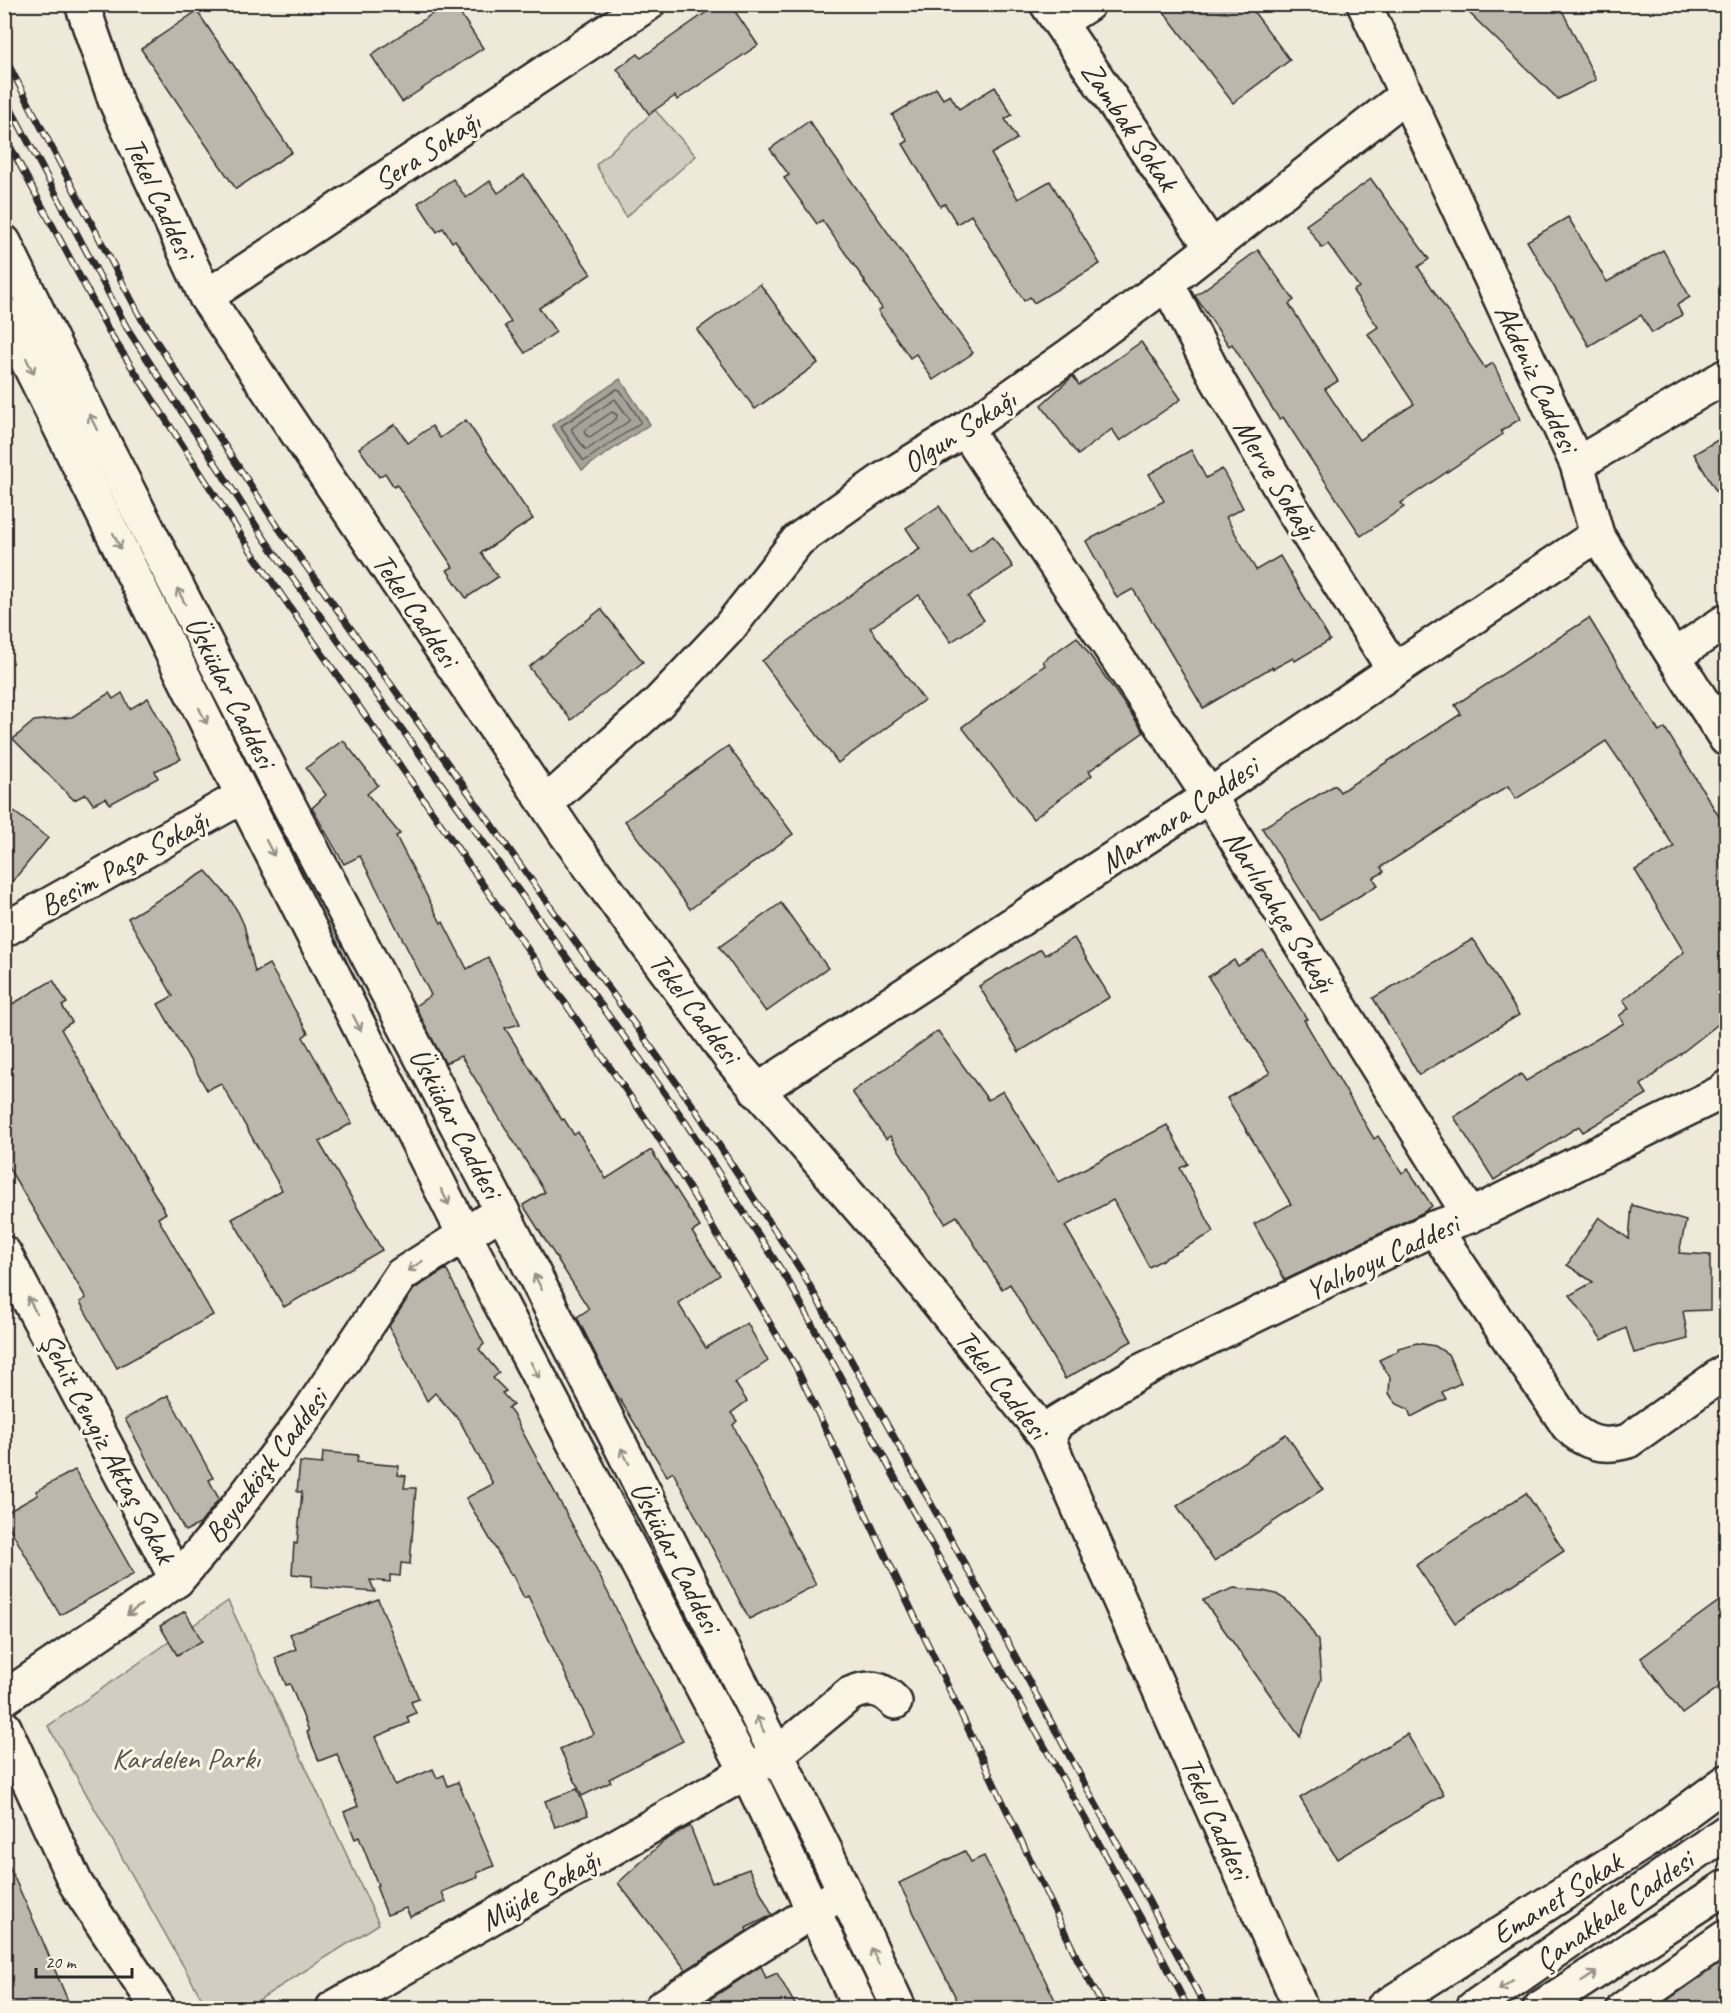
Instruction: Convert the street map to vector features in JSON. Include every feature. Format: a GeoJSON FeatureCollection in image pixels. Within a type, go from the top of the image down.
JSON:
{"type":"FeatureCollection","features":[{"type":"Feature","properties":{"kind":"street","name":"Tekel Caddesi"},"geometry":{"type":"LineString","coordinates":[[82,4],[115,100],[206,297],[566,834],[731,1059],[896,1250],[1048,1439],[1301,2008]]}},
{"type":"Feature","properties":{"kind":"street","name":"Sera Sokağı"},"geometry":{"type":"LineString","coordinates":[[206,297],[648,4]]}},
{"type":"Feature","properties":{"kind":"street"},"geometry":{"type":"LineString","coordinates":[[1053,13],[1088,4]]}},
{"type":"Feature","properties":{"kind":"street","name":"Akdeniz Caddesi"},"geometry":{"type":"LineString","coordinates":[[1364,4],[1577,464],[1597,535],[1726,740]]}},
{"type":"Feature","properties":{"kind":"street","name":"Zambak Sokak"},"geometry":{"type":"LineString","coordinates":[[1053,13],[1212,248]]}},
{"type":"Feature","properties":{"kind":"street","name":"Olgun Sokağı"},"geometry":{"type":"LineString","coordinates":[[546,803],[657,704],[728,628],[798,540],[884,479],[965,429],[1167,283],[1406,95]]}},
{"type":"Feature","properties":{"kind":"street","name":"Üsküdar Caddesi"},"geometry":{"type":"LineString","coordinates":[[4,242],[275,779],[502,1211],[844,1891],[899,2008]]}},
{"type":"Feature","properties":{"kind":"street","name":"Merve Sokağı"},"geometry":{"type":"LineString","coordinates":[[1167,283],[1214,374],[1294,512],[1394,670]]}},
{"type":"Feature","properties":{"kind":"street","name":"Üsküdar Caddesi"},"geometry":{"type":"LineString","coordinates":[[4,314],[464,1234],[747,1772],[860,2008]]}},
{"type":"Feature","properties":{"kind":"street"},"geometry":{"type":"LineString","coordinates":[[1577,464],[1726,376]]}},
{"type":"Feature","properties":{"kind":"street","name":"Narlıbahçe Sokağı"},"geometry":{"type":"LineString","coordinates":[[965,429],[1209,796],[1470,1216]]}},
{"type":"Feature","properties":{"kind":"street","name":"Marmara Caddesi"},"geometry":{"type":"LineString","coordinates":[[757,1090],[1209,796],[1597,535]]}},
{"type":"Feature","properties":{"kind":"street"},"geometry":{"type":"LineString","coordinates":[[1674,656],[1726,621]]}},
{"type":"Feature","properties":{"kind":"street","name":"Besim Paşa Sokağı"},"geometry":{"type":"LineString","coordinates":[[4,930],[275,779]]}},
{"type":"Feature","properties":{"kind":"street","name":"Yalıboyu Caddesi"},"geometry":{"type":"LineString","coordinates":[[1048,1439],[1057,1422],[1141,1371],[1434,1228],[1470,1216],[1724,1095]]}},
{"type":"Feature","properties":{"kind":"street","name":"Beyazköşk Caddesi"},"geometry":{"type":"LineString","coordinates":[[4,1698],[177,1580],[214,1537],[307,1415],[401,1275],[502,1211]]}},
{"type":"Feature","properties":{"kind":"street"},"geometry":{"type":"LineString","coordinates":[[1434,1228],[1568,1426],[1588,1442],[1614,1445],[1628,1441],[1726,1371]]}},
{"type":"Feature","properties":{"kind":"street","name":"Şehit Cengiz Aktaş Sokak"},"geometry":{"type":"LineString","coordinates":[[4,1253],[177,1580]]}},
{"type":"Feature","properties":{"kind":"street","name":"Müjde Sokağı"},"geometry":{"type":"LineString","coordinates":[[333,2008],[776,1755],[850,1694],[859,1690],[878,1689],[895,1702]]}},
{"type":"Feature","properties":{"kind":"street"},"geometry":{"type":"LineString","coordinates":[[4,1727],[76,1884],[158,2008]]}},
{"type":"Feature","properties":{"kind":"street","name":"Emanet Sokak"},"geometry":{"type":"LineString","coordinates":[[1383,2008],[1646,1841],[1726,1782]]}},
{"type":"Feature","properties":{"kind":"street","name":"Çanakkale Caddesi"},"geometry":{"type":"LineString","coordinates":[[1473,2008],[1726,1832]]}},
{"type":"Feature","properties":{"kind":"street","name":"Çanakkale Caddesi"},"geometry":{"type":"LineString","coordinates":[[1540,2008],[1726,1887]]}},
{"type":"Feature","properties":{"kind":"street"},"geometry":{"type":"LineString","coordinates":[[661,2008],[844,1891]]}},
{"type":"Feature","properties":{"kind":"street"},"geometry":{"type":"LineString","coordinates":[[1624,2008],[1726,1936]]}},
{"type":"Feature","properties":{"kind":"green space"},"geometry":{"type":"Polygon","coordinates":[[[655,110],[696,156],[626,217],[596,165],[655,110]]]}},
{"type":"Feature","properties":{"kind":"green space","name":"Kardelen Parkı"},"geometry":{"type":"Polygon","coordinates":[[[228,1601],[379,1924],[246,2008],[207,2008],[48,1726],[228,1601]]]}},
{"type":"Feature","properties":{"kind":"water"},"geometry":{"type":"Polygon","coordinates":[[[620,379],[650,424],[582,470],[552,425],[620,379]]]}},
{"type":"Feature","properties":{"kind":"building"},"geometry":{"type":"Polygon","coordinates":[[[447,4],[454,4],[483,48],[402,102],[371,55],[447,4]]]}},
{"type":"Feature","properties":{"kind":"building"},"geometry":{"type":"Polygon","coordinates":[[[718,4],[730,4],[758,45],[677,100],[675,96],[649,114],[617,69],[638,54],[641,58],[718,4]]]}},
{"type":"Feature","properties":{"kind":"building"},"geometry":{"type":"Polygon","coordinates":[[[1158,4],[1248,4],[1290,60],[1233,103],[1158,4]]]}},
{"type":"Feature","properties":{"kind":"building"},"geometry":{"type":"Polygon","coordinates":[[[1460,4],[1559,4],[1596,80],[1558,99],[1460,4]]]}},
{"type":"Feature","properties":{"kind":"building"},"geometry":{"type":"Polygon","coordinates":[[[197,11],[292,152],[236,189],[141,49],[197,11]]]}},
{"type":"Feature","properties":{"kind":"building"},"geometry":{"type":"Polygon","coordinates":[[[995,87],[1012,115],[1005,119],[1017,139],[991,154],[1018,199],[1050,181],[1100,264],[1034,303],[1030,297],[1024,301],[971,215],[957,224],[945,204],[940,206],[903,144],[908,141],[892,115],[936,88],[943,99],[950,95],[959,109],[995,87]]]}},
{"type":"Feature","properties":{"kind":"building"},"geometry":{"type":"Polygon","coordinates":[[[809,121],[973,353],[933,380],[916,354],[910,358],[878,311],[882,308],[865,281],[822,220],[817,224],[784,178],[789,175],[770,149],[809,121]]]}},
{"type":"Feature","properties":{"kind":"building"},"geometry":{"type":"Polygon","coordinates":[[[524,175],[591,274],[539,308],[556,332],[525,353],[505,326],[511,322],[455,240],[452,242],[443,228],[437,232],[418,203],[453,179],[466,198],[490,181],[498,193],[524,175]]]}},
{"type":"Feature","properties":{"kind":"building"},"geometry":{"type":"Polygon","coordinates":[[[1371,179],[1429,259],[1418,267],[1485,368],[1493,363],[1520,419],[1501,431],[1503,434],[1401,503],[1404,507],[1361,536],[1283,417],[1279,419],[1232,344],[1229,346],[1195,296],[1258,250],[1294,300],[1289,304],[1338,381],[1325,389],[1359,440],[1414,404],[1368,334],[1378,327],[1353,291],[1359,287],[1328,244],[1322,248],[1306,225],[1371,179]]]}},
{"type":"Feature","properties":{"kind":"building"},"geometry":{"type":"Polygon","coordinates":[[[1568,217],[1607,282],[1663,250],[1690,297],[1677,305],[1682,315],[1652,333],[1641,315],[1589,346],[1527,241],[1568,217]]]}},
{"type":"Feature","properties":{"kind":"building"},"geometry":{"type":"Polygon","coordinates":[[[760,284],[818,363],[755,409],[697,330],[760,284]]]}},
{"type":"Feature","properties":{"kind":"building"},"geometry":{"type":"Polygon","coordinates":[[[1141,342],[1181,399],[1120,441],[1112,429],[1078,455],[1041,405],[1073,376],[1079,385],[1141,342]]]}},
{"type":"Feature","properties":{"kind":"building"},"geometry":{"type":"Polygon","coordinates":[[[466,420],[533,519],[481,553],[498,577],[466,598],[447,570],[453,567],[397,485],[394,487],[385,473],[379,477],[359,448],[395,424],[408,443],[432,426],[440,438],[466,420]]]}},
{"type":"Feature","properties":{"kind":"building"},"geometry":{"type":"Polygon","coordinates":[[[1726,435],[1726,508],[1694,454],[1726,435]]]}},
{"type":"Feature","properties":{"kind":"building"},"geometry":{"type":"Polygon","coordinates":[[[1191,450],[1206,478],[1222,469],[1243,508],[1226,517],[1256,570],[1280,556],[1330,640],[1295,661],[1293,658],[1273,669],[1272,667],[1203,708],[1133,589],[1117,598],[1086,541],[1164,501],[1149,474],[1191,450]]]}},
{"type":"Feature","properties":{"kind":"building"},"geometry":{"type":"Polygon","coordinates":[[[939,506],[970,552],[993,536],[1013,567],[968,597],[984,620],[951,642],[919,595],[870,628],[924,700],[838,763],[762,661],[860,588],[920,549],[906,528],[939,506]]]}},
{"type":"Feature","properties":{"kind":"building"},"geometry":{"type":"Polygon","coordinates":[[[601,609],[643,662],[571,720],[529,667],[601,609]]]}},
{"type":"Feature","properties":{"kind":"building"},"geometry":{"type":"Polygon","coordinates":[[[1589,618],[1659,732],[1665,728],[1726,828],[1726,1018],[1641,1085],[1647,1094],[1583,1132],[1579,1126],[1494,1180],[1454,1117],[1521,1074],[1526,1081],[1624,1023],[1619,1016],[1629,1008],[1623,1000],[1684,952],[1635,870],[1674,847],[1628,773],[1606,741],[1516,799],[1508,786],[1381,867],[1384,872],[1373,878],[1378,885],[1319,920],[1262,828],[1335,785],[1340,792],[1390,760],[1461,714],[1455,705],[1589,618]]]}},
{"type":"Feature","properties":{"kind":"building"},"geometry":{"type":"Polygon","coordinates":[[[1077,637],[1144,732],[1089,771],[1092,775],[1033,819],[962,727],[1045,665],[1043,661],[1077,637]]]}},
{"type":"Feature","properties":{"kind":"building"},"geometry":{"type":"Polygon","coordinates":[[[109,693],[113,699],[122,693],[130,709],[148,698],[181,759],[155,771],[158,778],[110,804],[106,798],[93,804],[86,794],[74,800],[13,739],[34,721],[72,717],[109,693]]]}},
{"type":"Feature","properties":{"kind":"building"},"geometry":{"type":"Polygon","coordinates":[[[343,740],[378,785],[367,794],[400,834],[396,836],[467,969],[488,957],[520,1024],[505,1028],[562,1120],[564,1119],[574,1135],[578,1132],[606,1179],[651,1150],[700,1227],[692,1232],[720,1275],[678,1303],[706,1348],[747,1323],[768,1361],[735,1383],[747,1401],[731,1413],[737,1421],[733,1425],[816,1585],[749,1619],[673,1472],[667,1476],[618,1399],[577,1317],[589,1309],[523,1205],[545,1192],[461,1056],[445,1063],[415,1006],[431,995],[360,856],[344,864],[312,808],[326,795],[306,768],[343,740]]]}},
{"type":"Feature","properties":{"kind":"building"},"geometry":{"type":"Polygon","coordinates":[[[728,746],[793,834],[690,909],[625,821],[728,746]]]}},
{"type":"Feature","properties":{"kind":"building"},"geometry":{"type":"Polygon","coordinates":[[[4,804],[48,838],[4,892],[4,804]]]}},
{"type":"Feature","properties":{"kind":"building"},"geometry":{"type":"Polygon","coordinates":[[[206,871],[238,912],[244,925],[255,972],[269,964],[308,1033],[303,1037],[352,1123],[319,1142],[382,1250],[284,1307],[232,1219],[282,1190],[221,1083],[207,1090],[158,1004],[173,996],[128,918],[206,871]]]}},
{"type":"Feature","properties":{"kind":"building"},"geometry":{"type":"Polygon","coordinates":[[[781,903],[828,968],[766,1012],[719,947],[781,903]]]}},
{"type":"Feature","properties":{"kind":"building"},"geometry":{"type":"Polygon","coordinates":[[[1074,938],[1110,997],[1019,1052],[979,986],[1041,949],[1045,955],[1074,938]]]}},
{"type":"Feature","properties":{"kind":"building"},"geometry":{"type":"Polygon","coordinates":[[[1473,939],[1519,1015],[1419,1075],[1373,998],[1473,939]]]}},
{"type":"Feature","properties":{"kind":"building"},"geometry":{"type":"Polygon","coordinates":[[[1263,950],[1307,1019],[1304,1020],[1374,1139],[1378,1136],[1402,1173],[1408,1169],[1432,1206],[1285,1280],[1254,1224],[1291,1204],[1227,1098],[1270,1073],[1208,977],[1234,960],[1238,966],[1263,950]]]}},
{"type":"Feature","properties":{"kind":"building"},"geometry":{"type":"Polygon","coordinates":[[[53,980],[67,1003],[62,1006],[72,1022],[61,1029],[166,1213],[158,1218],[213,1315],[117,1368],[80,1302],[86,1298],[4,1160],[4,1009],[53,980]]]}},
{"type":"Feature","properties":{"kind":"building"},"geometry":{"type":"Polygon","coordinates":[[[938,1031],[988,1100],[1003,1091],[1059,1182],[1167,1125],[1188,1164],[1180,1168],[1214,1232],[1149,1267],[1113,1200],[1065,1226],[1132,1341],[1065,1379],[1010,1284],[1002,1289],[957,1216],[945,1223],[890,1136],[886,1139],[852,1092],[938,1031]]]}},
{"type":"Feature","properties":{"kind":"building"},"geometry":{"type":"Polygon","coordinates":[[[1632,1205],[1686,1221],[1679,1253],[1710,1255],[1710,1310],[1683,1311],[1688,1339],[1634,1353],[1626,1328],[1602,1340],[1570,1295],[1593,1282],[1567,1265],[1599,1217],[1629,1239],[1632,1205]]]}},
{"type":"Feature","properties":{"kind":"building"},"geometry":{"type":"Polygon","coordinates":[[[446,1269],[484,1344],[479,1349],[499,1373],[493,1378],[506,1391],[502,1393],[513,1405],[508,1408],[597,1571],[683,1741],[609,1779],[611,1782],[582,1796],[560,1749],[594,1734],[528,1596],[524,1598],[466,1498],[493,1484],[460,1421],[435,1393],[427,1401],[389,1326],[414,1289],[446,1269]]]}},
{"type":"Feature","properties":{"kind":"building"},"geometry":{"type":"Polygon","coordinates":[[[1417,1343],[1435,1346],[1448,1354],[1461,1383],[1442,1392],[1446,1399],[1411,1417],[1408,1409],[1397,1404],[1389,1393],[1390,1377],[1379,1360],[1398,1351],[1398,1348],[1417,1343]]]}},
{"type":"Feature","properties":{"kind":"building"},"geometry":{"type":"Polygon","coordinates":[[[168,1395],[213,1478],[209,1480],[219,1499],[200,1524],[185,1531],[125,1419],[168,1395]]]}},
{"type":"Feature","properties":{"kind":"building"},"geometry":{"type":"Polygon","coordinates":[[[1286,1434],[1323,1489],[1214,1561],[1177,1506],[1286,1434]]]}},
{"type":"Feature","properties":{"kind":"building"},"geometry":{"type":"Polygon","coordinates":[[[323,1452],[358,1455],[357,1462],[399,1466],[398,1475],[406,1476],[404,1488],[416,1488],[410,1564],[401,1563],[400,1576],[390,1575],[390,1582],[370,1580],[375,1592],[311,1587],[312,1576],[292,1574],[302,1492],[297,1492],[300,1462],[322,1464],[323,1452]]]}},
{"type":"Feature","properties":{"kind":"building"},"geometry":{"type":"Polygon","coordinates":[[[75,1470],[134,1574],[60,1615],[4,1518],[4,1514],[38,1495],[36,1491],[75,1470]]]}},
{"type":"Feature","properties":{"kind":"building"},"geometry":{"type":"Polygon","coordinates":[[[1526,1493],[1564,1551],[1455,1623],[1416,1565],[1526,1493]]]}},
{"type":"Feature","properties":{"kind":"building"},"geometry":{"type":"Polygon","coordinates":[[[1234,1588],[1276,1594],[1286,1600],[1303,1617],[1318,1641],[1321,1680],[1300,1737],[1203,1600],[1234,1588]]]}},
{"type":"Feature","properties":{"kind":"building"},"geometry":{"type":"Polygon","coordinates":[[[1726,1596],[1726,1682],[1682,1714],[1641,1658],[1726,1596]]]}},
{"type":"Feature","properties":{"kind":"building"},"geometry":{"type":"Polygon","coordinates":[[[378,1599],[419,1699],[411,1702],[416,1713],[407,1717],[409,1723],[375,1737],[395,1785],[433,1769],[437,1778],[444,1775],[448,1786],[458,1782],[494,1866],[477,1873],[478,1877],[442,1892],[446,1902],[410,1917],[406,1908],[387,1915],[359,1837],[355,1839],[344,1812],[358,1806],[337,1754],[319,1761],[290,1684],[286,1685],[275,1658],[296,1649],[290,1634],[378,1599]]]}},
{"type":"Feature","properties":{"kind":"building"},"geometry":{"type":"Polygon","coordinates":[[[185,1611],[202,1641],[177,1655],[160,1626],[185,1611]]]}},
{"type":"Feature","properties":{"kind":"building"},"geometry":{"type":"Polygon","coordinates":[[[1407,1734],[1444,1795],[1337,1859],[1300,1798],[1407,1734]]]}},
{"type":"Feature","properties":{"kind":"building"},"geometry":{"type":"Polygon","coordinates":[[[577,1789],[588,1815],[555,1827],[545,1801],[577,1789]]]}},
{"type":"Feature","properties":{"kind":"building"},"geometry":{"type":"Polygon","coordinates":[[[690,1826],[712,1883],[749,1869],[772,1915],[746,1928],[747,1931],[686,1970],[618,1883],[664,1841],[690,1826]]]}},
{"type":"Feature","properties":{"kind":"building"},"geometry":{"type":"Polygon","coordinates":[[[965,1851],[971,1862],[984,1856],[1059,2008],[961,2008],[899,1883],[965,1851]]]}},
{"type":"Feature","properties":{"kind":"building"},"geometry":{"type":"Polygon","coordinates":[[[4,1855],[41,1937],[71,2008],[4,2008],[4,1855]]]}},
{"type":"Feature","properties":{"kind":"building"},"geometry":{"type":"Polygon","coordinates":[[[1726,1959],[1726,2008],[1656,2008],[1726,1959]]]}},
{"type":"Feature","properties":{"kind":"building"},"geometry":{"type":"Polygon","coordinates":[[[761,1966],[766,1978],[777,1973],[797,2008],[717,2008],[710,1999],[761,1966]]]}},
{"type":"Feature","properties":{"kind":"railway"},"geometry":{"type":"LineString","coordinates":[[4,56],[141,318],[278,527],[696,1110],[802,1272],[978,1588],[1206,2008]]}},
{"type":"Feature","properties":{"kind":"railway"},"geometry":{"type":"LineString","coordinates":[[4,96],[127,328],[266,541],[684,1120],[789,1282],[922,1528],[1153,1940],[1188,2008]]}},
{"type":"Feature","properties":{"kind":"railway"},"geometry":{"type":"LineString","coordinates":[[4,135],[111,335],[255,557],[659,1138],[796,1367],[1078,1960],[1104,2008]]}}]}
